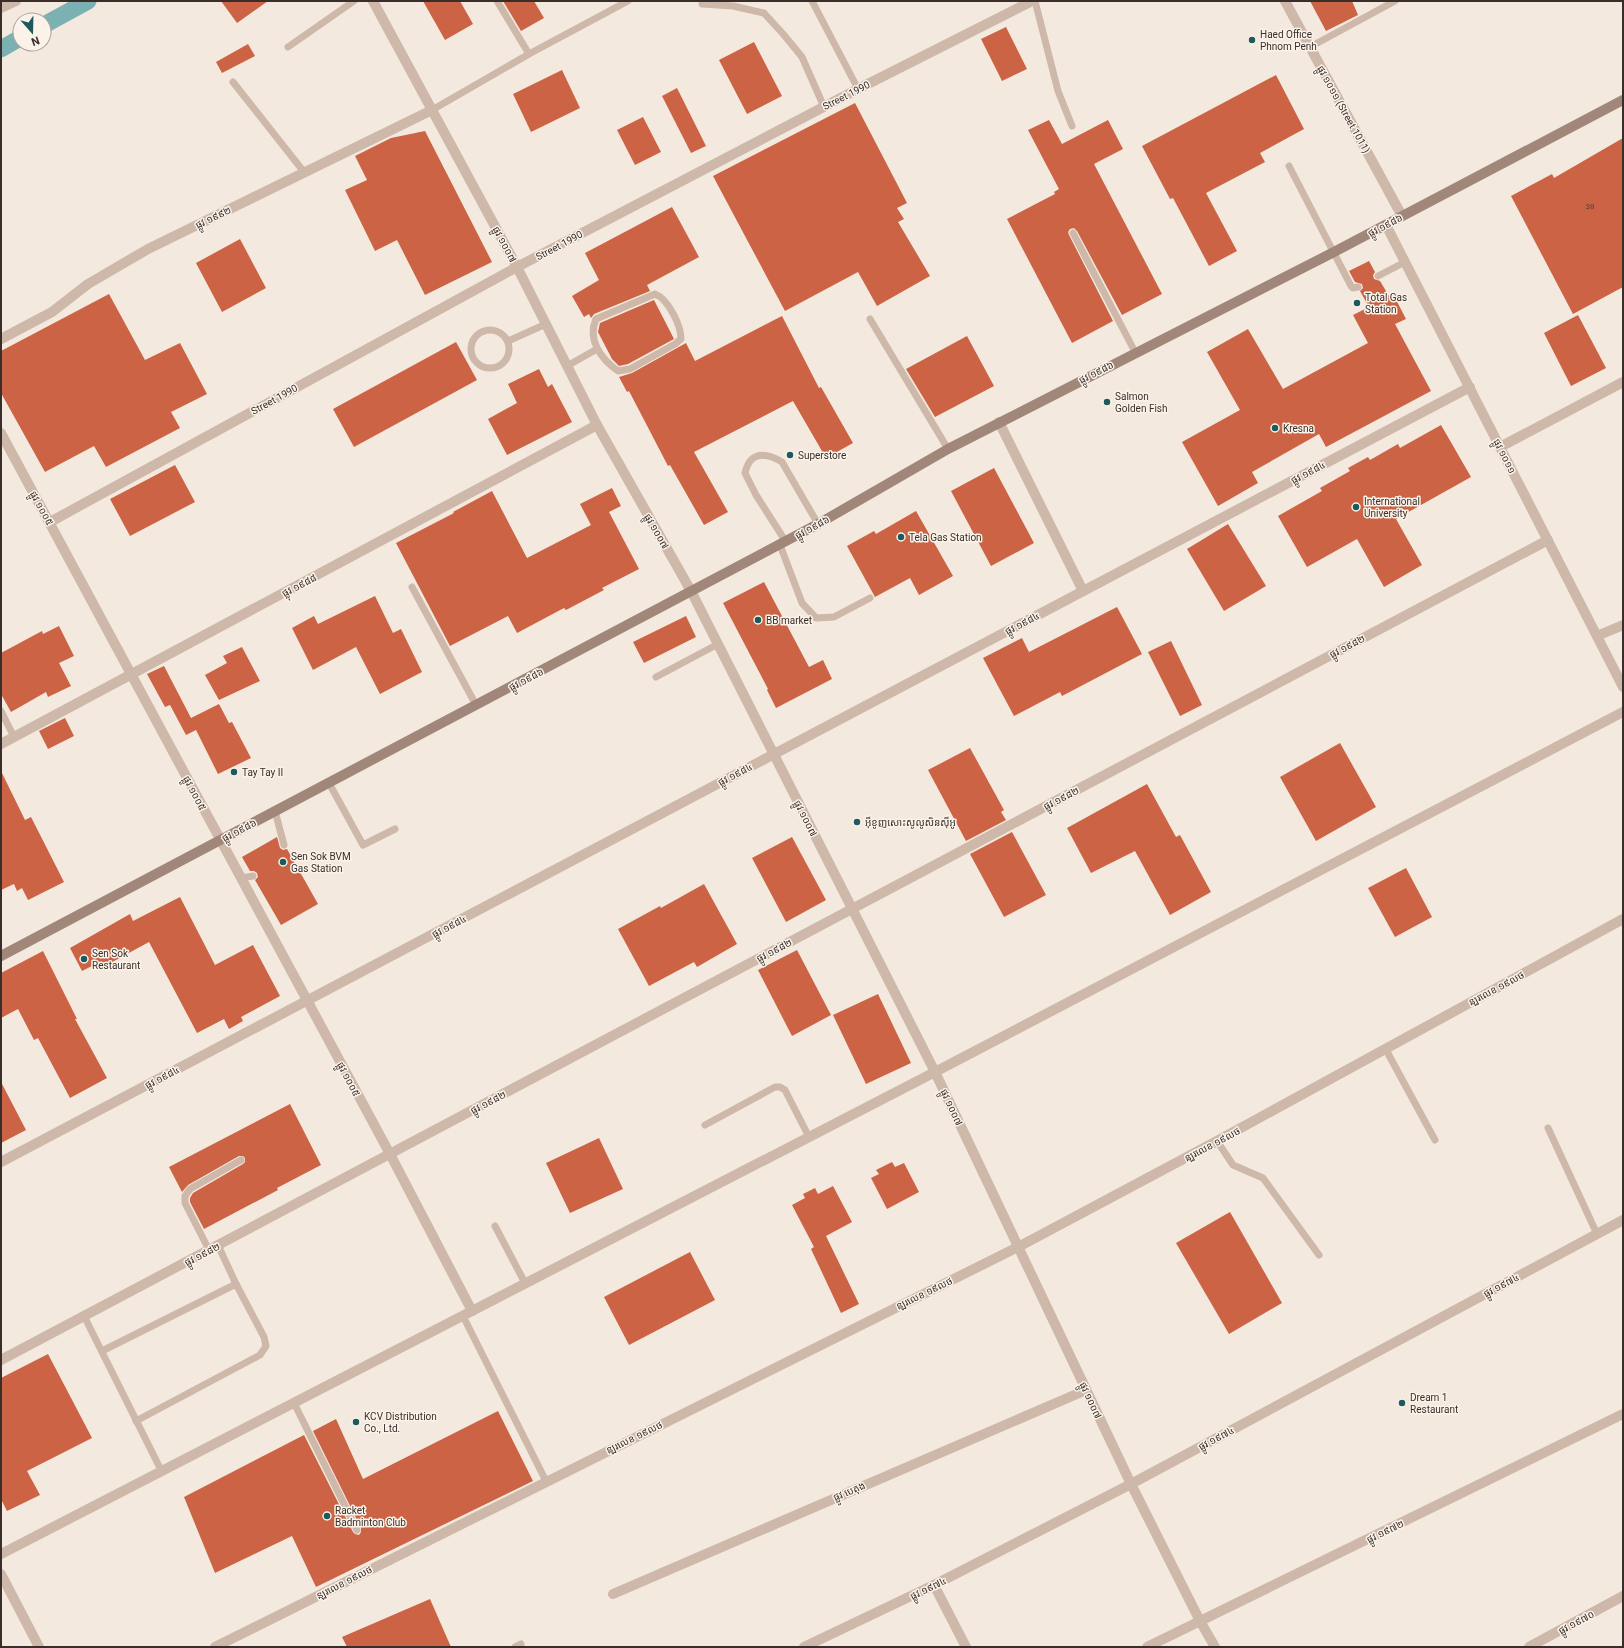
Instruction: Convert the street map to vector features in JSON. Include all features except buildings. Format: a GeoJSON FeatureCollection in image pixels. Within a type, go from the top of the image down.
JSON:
{"type":"FeatureCollection","features":[{"type":"Feature","properties":{"kind":"main road","name":"ផ្លូវ ១៩៨៦"},"geometry":{"type":"LineString","coordinates":[[1,956],[783,543],[948,449],[999,422],[1334,252],[1623,100]]}},
{"type":"Feature","properties":{"kind":"street"},"geometry":{"type":"LineString","coordinates":[[1,8],[16,1]]}},
{"type":"Feature","properties":{"kind":"street","name":"ផ្លូវ ១០០៧"},"geometry":{"type":"LineString","coordinates":[[373,1],[517,267],[596,425],[691,591],[935,1072],[1131,1484],[1200,1621],[1215,1647]]}},
{"type":"Feature","properties":{"kind":"street","name":"Street 1990"},"geometry":{"type":"LineString","coordinates":[[50,522],[517,267],[858,89],[1033,1]]}},
{"type":"Feature","properties":{"kind":"street","name":"ផ្លូវ ១០១១ (Street 1011)"},"geometry":{"type":"LineString","coordinates":[[1285,1],[1402,216]]}},
{"type":"Feature","properties":{"kind":"street","name":"ផ្លូវ ១៩៩២"},"geometry":{"type":"LineString","coordinates":[[1,339],[52,312],[88,284],[148,249],[432,110]]}},
{"type":"Feature","properties":{"kind":"street","name":"ផ្លូវ ១០១១"},"geometry":{"type":"LineString","coordinates":[[1386,224],[1623,687]]}},
{"type":"Feature","properties":{"kind":"street"},"geometry":{"type":"LineString","coordinates":[[1500,448],[1623,382]]}},
{"type":"Feature","properties":{"kind":"street","name":"ផ្លូវ ១៩៨៤"},"geometry":{"type":"LineString","coordinates":[[1,1162],[1470,387]]}},
{"type":"Feature","properties":{"kind":"street"},"geometry":{"type":"LineString","coordinates":[[999,422],[1083,591]]}},
{"type":"Feature","properties":{"kind":"street","name":"ផ្លុវ ១៩៨៨"},"geometry":{"type":"LineString","coordinates":[[1,744],[596,425]]}},
{"type":"Feature","properties":{"kind":"street","name":"ផ្លូវ ១០០៥"},"geometry":{"type":"LineString","coordinates":[[1,433],[390,1154],[467,1313]]}},
{"type":"Feature","properties":{"kind":"street","name":"ផ្លូវ ១៩៨២"},"geometry":{"type":"LineString","coordinates":[[1,1360],[1548,540]]}},
{"type":"Feature","properties":{"kind":"street"},"geometry":{"type":"LineString","coordinates":[[1597,636],[1623,625]]}},
{"type":"Feature","properties":{"kind":"street"},"geometry":{"type":"LineString","coordinates":[[1,1554],[935,1072],[1623,712]]}},
{"type":"Feature","properties":{"kind":"street","name":"ន្ឡរលេខ ១៩លថ"},"geometry":{"type":"LineString","coordinates":[[215,1647],[1018,1247],[1623,919]]}},
{"type":"Feature","properties":{"kind":"street","name":"ផ្លូវ ១៩៧៤"},"geometry":{"type":"LineString","coordinates":[[804,1647],[934,1585],[1131,1484],[1623,1220]]}},
{"type":"Feature","properties":{"kind":"street","name":"ផ្លូវ បេតុង"},"geometry":{"type":"LineString","coordinates":[[613,1594],[1086,1390]]}},
{"type":"Feature","properties":{"kind":"street","name":"ផ្លូវ ១៩៧២"},"geometry":{"type":"LineString","coordinates":[[1147,1647],[1623,1414]]}},
{"type":"Feature","properties":{"kind":"street"},"geometry":{"type":"LineString","coordinates":[[1,1574],[39,1647]]}},
{"type":"Feature","properties":{"kind":"street"},"geometry":{"type":"LineString","coordinates":[[934,1585],[966,1647]]}},
{"type":"Feature","properties":{"kind":"street","name":"ផ្លូវ ១៩៧០"},"geometry":{"type":"LineString","coordinates":[[1530,1647],[1623,1596]]}},
{"type":"Feature","properties":{"kind":"lane"},"geometry":{"type":"LineString","coordinates":[[288,47],[354,1]]}},
{"type":"Feature","properties":{"kind":"lane"},"geometry":{"type":"LineString","coordinates":[[497,1],[529,54]]}},
{"type":"Feature","properties":{"kind":"lane"},"geometry":{"type":"LineString","coordinates":[[432,110],[529,54],[628,1]]}},
{"type":"Feature","properties":{"kind":"lane"},"geometry":{"type":"LineString","coordinates":[[812,1],[858,89]]}},
{"type":"Feature","properties":{"kind":"lane"},"geometry":{"type":"LineString","coordinates":[[1033,1],[1058,91],[1072,126]]}},
{"type":"Feature","properties":{"kind":"lane"},"geometry":{"type":"LineString","coordinates":[[1310,47],[1395,1]]}},
{"type":"Feature","properties":{"kind":"lane"},"geometry":{"type":"LineString","coordinates":[[702,4],[733,6],[764,13],[802,57],[824,107]]}},
{"type":"Feature","properties":{"kind":"lane"},"geometry":{"type":"LineString","coordinates":[[233,82],[304,172]]}},
{"type":"Feature","properties":{"kind":"lane"},"geometry":{"type":"LineString","coordinates":[[1289,166],[1351,286],[1353,288],[1358,287]]}},
{"type":"Feature","properties":{"kind":"lane"},"geometry":{"type":"LineString","coordinates":[[1074,234],[1135,352]]}},
{"type":"Feature","properties":{"kind":"lane"},"geometry":{"type":"LineString","coordinates":[[1378,276],[1405,262]]}},
{"type":"Feature","properties":{"kind":"lane"},"geometry":{"type":"LineString","coordinates":[[655,294],[661,297],[669,307],[681,332],[681,339],[675,344],[630,369],[618,370],[606,362],[597,350],[593,327],[596,319],[655,294]]}},
{"type":"Feature","properties":{"kind":"lane"},"geometry":{"type":"LineString","coordinates":[[870,319],[948,449]]}},
{"type":"Feature","properties":{"kind":"lane"},"geometry":{"type":"LineString","coordinates":[[508,341],[546,324]]}},
{"type":"Feature","properties":{"kind":"lane"},"geometry":{"type":"LineString","coordinates":[[487,330],[499,332],[508,341],[509,353],[507,359],[497,367],[491,368],[479,365],[472,354],[471,348],[473,342],[481,332],[487,330]]}},
{"type":"Feature","properties":{"kind":"lane"},"geometry":{"type":"LineString","coordinates":[[567,366],[597,350]]}},
{"type":"Feature","properties":{"kind":"lane"},"geometry":{"type":"LineString","coordinates":[[818,524],[782,462],[773,456],[763,454],[751,460],[745,473],[783,543],[802,603],[816,618],[834,617],[870,598]]}},
{"type":"Feature","properties":{"kind":"lane"},"geometry":{"type":"LineString","coordinates":[[412,587],[476,705]]}},
{"type":"Feature","properties":{"kind":"lane"},"geometry":{"type":"LineString","coordinates":[[656,677],[718,644]]}},
{"type":"Feature","properties":{"kind":"lane"},"geometry":{"type":"LineString","coordinates":[[1,711],[14,737]]}},
{"type":"Feature","properties":{"kind":"lane"},"geometry":{"type":"LineString","coordinates":[[329,783],[363,845],[395,829]]}},
{"type":"Feature","properties":{"kind":"lane"},"geometry":{"type":"LineString","coordinates":[[275,811],[284,845]]}},
{"type":"Feature","properties":{"kind":"lane"},"geometry":{"type":"LineString","coordinates":[[241,878],[253,876]]}},
{"type":"Feature","properties":{"kind":"lane"},"geometry":{"type":"LineString","coordinates":[[1385,1048],[1435,1140]]}},
{"type":"Feature","properties":{"kind":"lane"},"geometry":{"type":"LineString","coordinates":[[705,1125],[775,1087],[780,1087],[785,1090],[809,1137]]}},
{"type":"Feature","properties":{"kind":"lane"},"geometry":{"type":"LineString","coordinates":[[1548,1128],[1597,1234]]}},
{"type":"Feature","properties":{"kind":"lane"},"geometry":{"type":"LineString","coordinates":[[1216,1141],[1233,1165],[1263,1178],[1319,1255]]}},
{"type":"Feature","properties":{"kind":"lane"},"geometry":{"type":"LineString","coordinates":[[209,1250],[185,1203],[184,1196],[190,1190],[241,1160]]}},
{"type":"Feature","properties":{"kind":"lane"},"geometry":{"type":"LineString","coordinates":[[495,1226],[525,1283]]}},
{"type":"Feature","properties":{"kind":"lane"},"geometry":{"type":"LineString","coordinates":[[136,1420],[260,1355],[266,1346],[264,1337],[236,1284],[218,1245]]}},
{"type":"Feature","properties":{"kind":"lane"},"geometry":{"type":"LineString","coordinates":[[102,1351],[236,1284]]}},
{"type":"Feature","properties":{"kind":"lane"},"geometry":{"type":"LineString","coordinates":[[467,1313],[546,1481]]}},
{"type":"Feature","properties":{"kind":"lane"},"geometry":{"type":"LineString","coordinates":[[84,1316],[162,1472]]}},
{"type":"Feature","properties":{"kind":"lane"},"geometry":{"type":"LineString","coordinates":[[294,1403],[357,1530]]}},
{"type":"Feature","properties":{"kind":"waterway"},"geometry":{"type":"LineString","coordinates":[[52,21],[88,1]]}},
{"type":"Feature","properties":{"kind":"waterway"},"geometry":{"type":"LineString","coordinates":[[1,49],[12,43]]}},
{"type":"Feature","properties":{"kind":"place","name":"Haed Office Phnom Penh"},"geometry":{"type":"Point","coordinates":[1252,40]}},
{"type":"Feature","properties":{"kind":"place","name":"Total Gas Station"},"geometry":{"type":"Point","coordinates":[1357,303]}},
{"type":"Feature","properties":{"kind":"place","name":"Salmon Golden Fish"},"geometry":{"type":"Point","coordinates":[1107,402]}},
{"type":"Feature","properties":{"kind":"place","name":"Kresna"},"geometry":{"type":"Point","coordinates":[1275,428]}},
{"type":"Feature","properties":{"kind":"place","name":"Superstore"},"geometry":{"type":"Point","coordinates":[790,455]}},
{"type":"Feature","properties":{"kind":"place","name":"International University"},"geometry":{"type":"Point","coordinates":[1356,507]}},
{"type":"Feature","properties":{"kind":"place","name":"Tela Gas Station"},"geometry":{"type":"Point","coordinates":[901,537]}},
{"type":"Feature","properties":{"kind":"place","name":"BB market"},"geometry":{"type":"Point","coordinates":[758,620]}},
{"type":"Feature","properties":{"kind":"place","name":"Tay Tay II"},"geometry":{"type":"Point","coordinates":[234,772]}},
{"type":"Feature","properties":{"kind":"place","name":"អ៊ីខូញសោះសូលូសិនស៊ីអូ"},"geometry":{"type":"Point","coordinates":[857,822]}},
{"type":"Feature","properties":{"kind":"place","name":"Sen Sok BVM Gas Station"},"geometry":{"type":"Point","coordinates":[283,862]}},
{"type":"Feature","properties":{"kind":"place","name":"Sen Sok Restaurant"},"geometry":{"type":"Point","coordinates":[84,959]}},
{"type":"Feature","properties":{"kind":"place","name":"Dream 1 Restaurant"},"geometry":{"type":"Point","coordinates":[1402,1403]}},
{"type":"Feature","properties":{"kind":"place","name":"KCV Distribution Co., Ltd."},"geometry":{"type":"Point","coordinates":[356,1422]}},
{"type":"Feature","properties":{"kind":"place","name":"Racket Badminton Club"},"geometry":{"type":"Point","coordinates":[327,1516]}}]}
